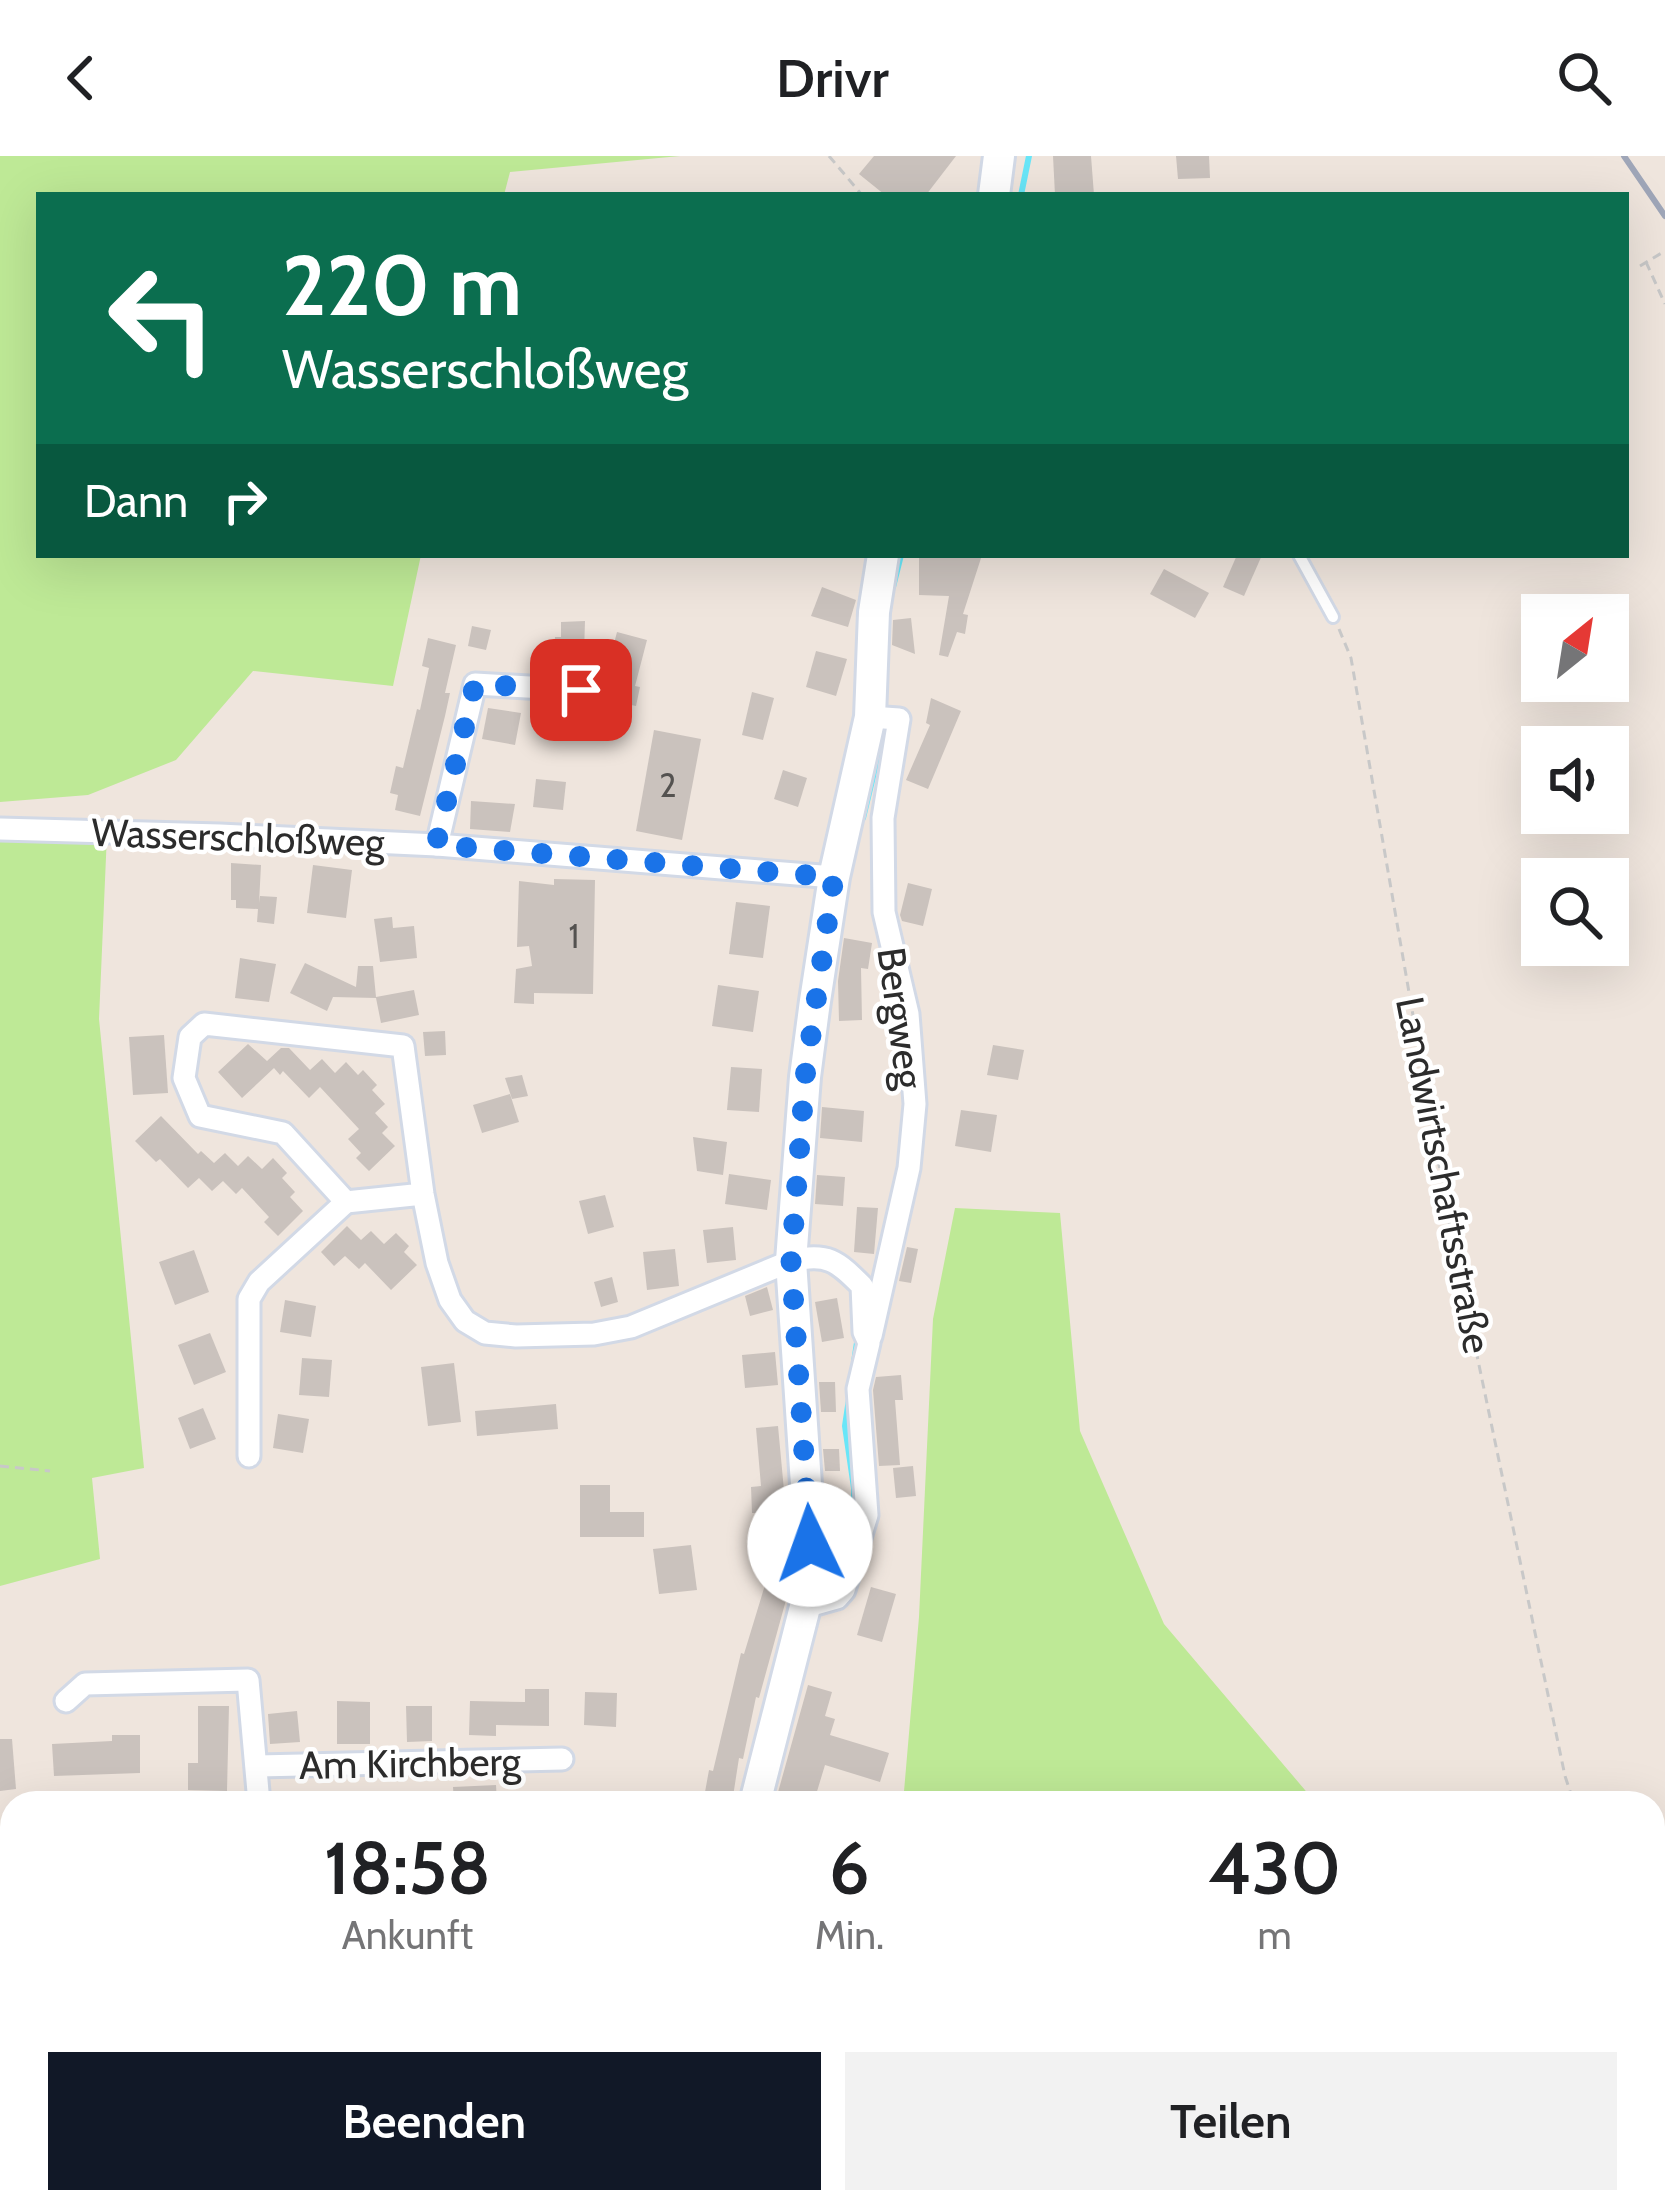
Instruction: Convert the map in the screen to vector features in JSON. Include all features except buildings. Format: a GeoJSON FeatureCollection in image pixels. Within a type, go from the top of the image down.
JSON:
{"type":"FeatureCollection","features":[{"type":"Feature","properties":{"kind":"street"},"geometry":{"type":"LineString","coordinates":[[994,192],[999,156]]}},
{"type":"Feature","properties":{"kind":"street"},"geometry":{"type":"LineString","coordinates":[[758,1791],[805,1607],[810,1544],[802,1258],[805,1077],[834,877],[870,717],[874,613],[883,558]]}},
{"type":"Feature","properties":{"kind":"street"},"geometry":{"type":"LineString","coordinates":[[436,845],[475,684],[581,690]]}},
{"type":"Feature","properties":{"kind":"street","name":"Bergweg"},"geometry":{"type":"LineString","coordinates":[[805,1607],[836,1598],[844,1590],[867,1515],[858,1389],[909,1168],[915,1104],[908,1014],[884,912],[883,818],[899,719],[870,717]]}},
{"type":"Feature","properties":{"kind":"street","name":"Wasserschloßweg"},"geometry":{"type":"LineString","coordinates":[[0,829],[436,845],[834,877]]}},
{"type":"Feature","properties":{"kind":"street"},"geometry":{"type":"LineString","coordinates":[[346,1202],[283,1133],[200,1117],[184,1078],[190,1036],[204,1024],[403,1046],[437,1263],[450,1300],[465,1321],[485,1333],[594,1334],[632,1327],[802,1258]]}},
{"type":"Feature","properties":{"kind":"street"},"geometry":{"type":"LineString","coordinates":[[249,1456],[249,1300],[259,1282],[346,1202],[423,1195]]}},
{"type":"Feature","properties":{"kind":"street","name":"Bergweg"},"geometry":{"type":"LineString","coordinates":[[802,1258],[839,1262],[862,1286],[864,1332],[869,1343]]}},
{"type":"Feature","properties":{"kind":"street","name":"Am Kirchberg"},"geometry":{"type":"LineString","coordinates":[[66,1701],[85,1684],[248,1680],[258,1791]]}},
{"type":"Feature","properties":{"kind":"street","name":"Am Kirchberg"},"geometry":{"type":"LineString","coordinates":[[257,1766],[562,1759]]}},
{"type":"Feature","properties":{"kind":"lane"},"geometry":{"type":"LineString","coordinates":[[1301,558],[1333,616]]}},
{"type":"Feature","properties":{"kind":"path"},"geometry":{"type":"LineString","coordinates":[[829,156],[859,192]]}},
{"type":"Feature","properties":{"kind":"path"},"geometry":{"type":"LineString","coordinates":[[1665,251],[1643,264],[1665,304]]}},
{"type":"Feature","properties":{"kind":"path","name":"Landwirtschaftsstraße"},"geometry":{"type":"LineString","coordinates":[[1333,616],[1351,658],[1448,1217],[1570,1791]]}},
{"type":"Feature","properties":{"kind":"path"},"geometry":{"type":"LineString","coordinates":[[0,1466],[50,1471]]}},
{"type":"Feature","properties":{"kind":"green space"},"geometry":{"type":"Polygon","coordinates":[[[0,156],[680,156],[510,172],[505,192],[36,192],[36,558],[420,558],[393,686],[253,671],[176,760],[88,795],[0,802],[0,156]]]}},
{"type":"Feature","properties":{"kind":"green space"},"geometry":{"type":"Polygon","coordinates":[[[107,834],[99,1019],[144,1468],[92,1478],[100,1559],[0,1586],[0,835],[107,834]]]}},
{"type":"Feature","properties":{"kind":"green space"},"geometry":{"type":"Polygon","coordinates":[[[955,1208],[1060,1213],[1080,1431],[1164,1624],[1306,1791],[904,1791],[919,1617],[933,1319],[955,1208]]]}},
{"type":"Feature","properties":{"kind":"waterway"},"geometry":{"type":"LineString","coordinates":[[1022,192],[1029,156]]}},
{"type":"Feature","properties":{"kind":"waterway"},"geometry":{"type":"LineString","coordinates":[[893,587],[900,558]]}},
{"type":"Feature","properties":{"kind":"waterway"},"geometry":{"type":"LineString","coordinates":[[863,818],[884,731]]}},
{"type":"Feature","properties":{"kind":"waterway"},"geometry":{"type":"LineString","coordinates":[[854,1362],[858,1336]]}},
{"type":"Feature","properties":{"kind":"waterway"},"geometry":{"type":"LineString","coordinates":[[849,1399],[845,1426],[854,1529]]}},
{"type":"Feature","properties":{"kind":"railway"},"geometry":{"type":"LineString","coordinates":[[1624,156],[1665,216]]}},
{"type":"Feature","properties":{"kind":"route"},"geometry":{"type":"LineString","coordinates":[[581,690],[475,684],[436,845],[834,877],[805,1077],[791,1261],[810,1544]]}}]}
